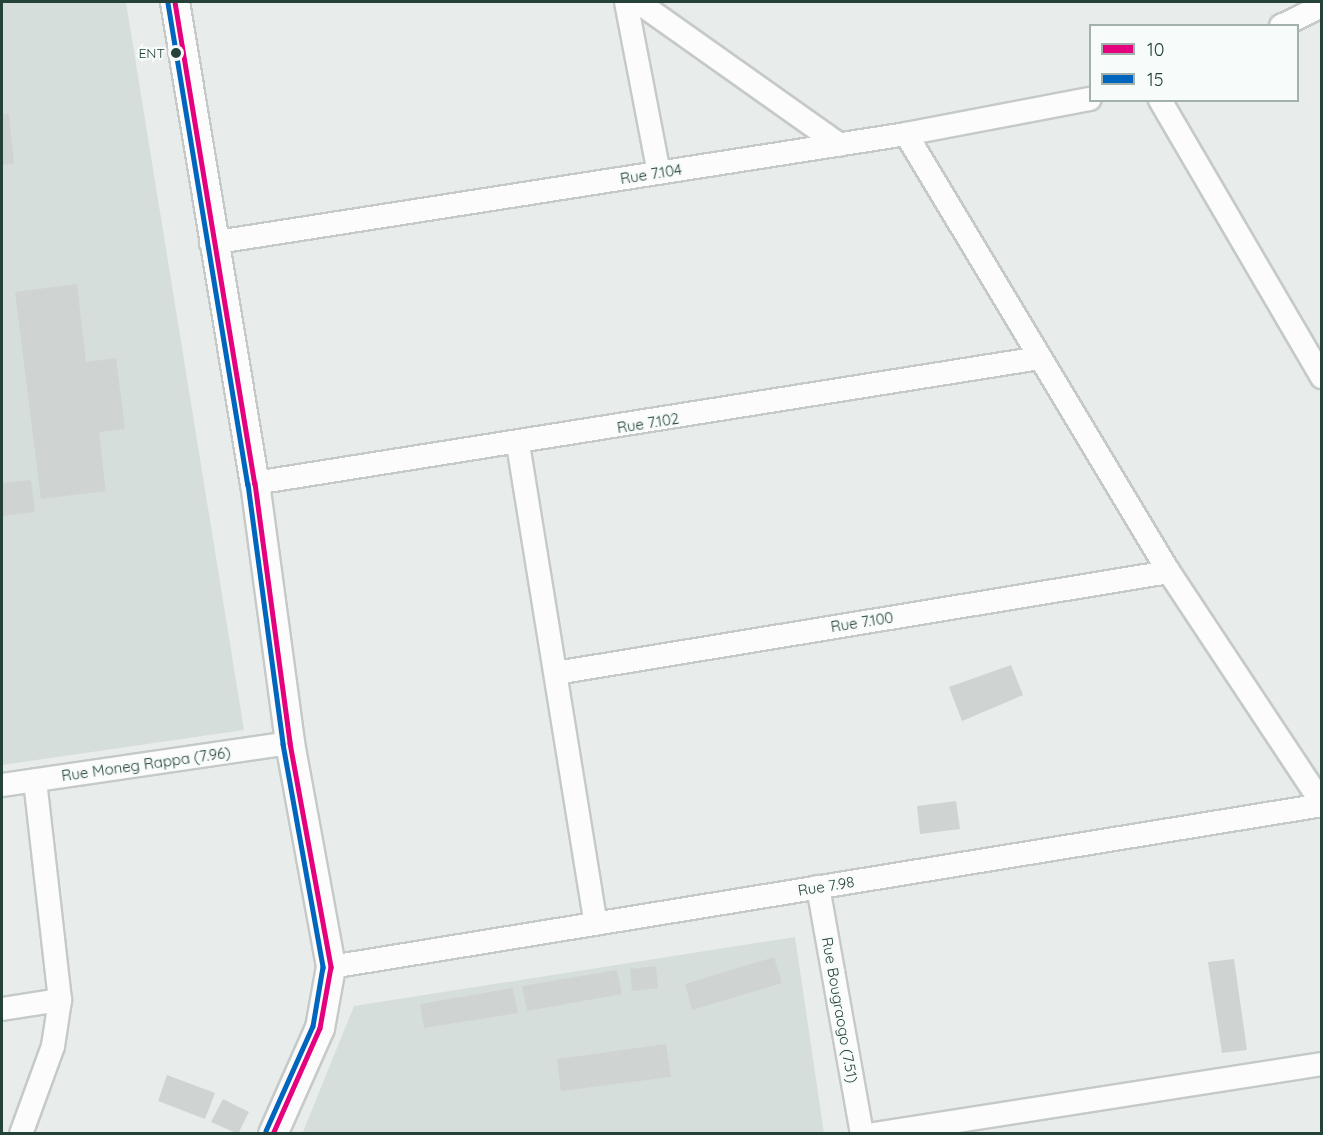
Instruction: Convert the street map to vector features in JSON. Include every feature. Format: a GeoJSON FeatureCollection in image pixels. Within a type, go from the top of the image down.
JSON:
{"type":"FeatureCollection","features":[{"type":"Feature","properties":{"kind":"street"},"geometry":{"type":"LineString","coordinates":[[175,2],[211,243],[255,483],[290,743],[331,967],[320,1028],[273,1134]]}},
{"type":"Feature","properties":{"kind":"street"},"geometry":{"type":"LineString","coordinates":[[626,2],[658,173]]}},
{"type":"Feature","properties":{"kind":"street"},"geometry":{"type":"LineString","coordinates":[[638,2],[840,145]]}},
{"type":"Feature","properties":{"kind":"street"},"geometry":{"type":"LineString","coordinates":[[1285,24],[1322,6]]}},
{"type":"Feature","properties":{"kind":"street","name":"Rue 7.104"},"geometry":{"type":"LineString","coordinates":[[211,243],[840,145],[1089,99]]}},
{"type":"Feature","properties":{"kind":"street"},"geometry":{"type":"LineString","coordinates":[[1161,102],[1322,377]]}},
{"type":"Feature","properties":{"kind":"street"},"geometry":{"type":"LineString","coordinates":[[906,134],[1169,572],[1322,804]]}},
{"type":"Feature","properties":{"kind":"street","name":"Rue 7.102"},"geometry":{"type":"LineString","coordinates":[[255,483],[518,444],[1040,358]]}},
{"type":"Feature","properties":{"kind":"street"},"geometry":{"type":"LineString","coordinates":[[518,444],[596,924]]}},
{"type":"Feature","properties":{"kind":"street","name":"Rue 7.100"},"geometry":{"type":"LineString","coordinates":[[556,673],[1169,572]]}},
{"type":"Feature","properties":{"kind":"street","name":"Rue Moneg Rappa (7.96)"},"geometry":{"type":"LineString","coordinates":[[2,785],[290,743]]}},
{"type":"Feature","properties":{"kind":"street"},"geometry":{"type":"LineString","coordinates":[[21,1134],[53,1046],[60,1000],[35,780]]}},
{"type":"Feature","properties":{"kind":"street","name":"Rue 7.98"},"geometry":{"type":"LineString","coordinates":[[331,967],[1322,804]]}},
{"type":"Feature","properties":{"kind":"street","name":"Rue Bougraogo (7.51)"},"geometry":{"type":"LineString","coordinates":[[818,887],[862,1134]]}},
{"type":"Feature","properties":{"kind":"street"},"geometry":{"type":"LineString","coordinates":[[2,1009],[60,1000]]}},
{"type":"Feature","properties":{"kind":"street"},"geometry":{"type":"LineString","coordinates":[[875,1134],[1322,1064]]}},
{"type":"Feature","properties":{"kind":"shaded area"},"geometry":{"type":"Polygon","coordinates":[[[2,2],[126,2],[244,730],[2,765],[2,2]]]}},
{"type":"Feature","properties":{"kind":"shaded area"},"geometry":{"type":"Polygon","coordinates":[[[795,937],[824,1133],[302,1134],[354,1006],[795,937]]]}},
{"type":"Feature","properties":{"kind":"building"},"geometry":{"type":"Polygon","coordinates":[[[2,114],[9,114],[14,164],[2,165],[2,114]]]}},
{"type":"Feature","properties":{"kind":"building"},"geometry":{"type":"Polygon","coordinates":[[[77,284],[86,362],[116,358],[125,429],[99,432],[106,491],[41,499],[15,292],[77,284]]]}},
{"type":"Feature","properties":{"kind":"building"},"geometry":{"type":"Polygon","coordinates":[[[31,480],[35,512],[2,516],[2,483],[31,480]]]}},
{"type":"Feature","properties":{"kind":"building"},"geometry":{"type":"Polygon","coordinates":[[[1011,665],[1023,695],[962,721],[949,687],[1011,665]]]}},
{"type":"Feature","properties":{"kind":"building"},"geometry":{"type":"Polygon","coordinates":[[[956,801],[960,829],[920,834],[917,806],[956,801]]]}},
{"type":"Feature","properties":{"kind":"building"},"geometry":{"type":"Polygon","coordinates":[[[774,957],[782,983],[692,1010],[685,984],[774,957]]]}},
{"type":"Feature","properties":{"kind":"building"},"geometry":{"type":"Polygon","coordinates":[[[1234,959],[1247,1050],[1222,1053],[1208,962],[1234,959]]]}},
{"type":"Feature","properties":{"kind":"building"},"geometry":{"type":"Polygon","coordinates":[[[656,966],[658,988],[632,991],[630,969],[656,966]]]}},
{"type":"Feature","properties":{"kind":"building"},"geometry":{"type":"Polygon","coordinates":[[[617,970],[622,994],[527,1011],[522,986],[617,970]]]}},
{"type":"Feature","properties":{"kind":"building"},"geometry":{"type":"Polygon","coordinates":[[[513,988],[518,1013],[424,1028],[420,1004],[513,988]]]}},
{"type":"Feature","properties":{"kind":"building"},"geometry":{"type":"Polygon","coordinates":[[[666,1044],[671,1077],[561,1091],[557,1059],[666,1044]]]}},
{"type":"Feature","properties":{"kind":"building"},"geometry":{"type":"Polygon","coordinates":[[[167,1075],[215,1093],[205,1119],[158,1101],[167,1075]]]}},
{"type":"Feature","properties":{"kind":"building"},"geometry":{"type":"Polygon","coordinates":[[[223,1099],[249,1112],[238,1134],[211,1122],[223,1099]]]}},
{"type":"Feature","properties":{"kind":"transit line","name":"10"},"geometry":{"type":"LineString","coordinates":[[175,2],[255,483],[290,743],[331,967],[320,1028],[273,1134]]}},
{"type":"Feature","properties":{"kind":"transit line","name":"15"},"geometry":{"type":"LineString","coordinates":[[168,3],[248,484],[283,744],[323,967],[313,1026],[266,1131]]}},
{"type":"Feature","properties":{"kind":"place","name":"ENT"},"geometry":{"type":"Point","coordinates":[176,53]}}]}
